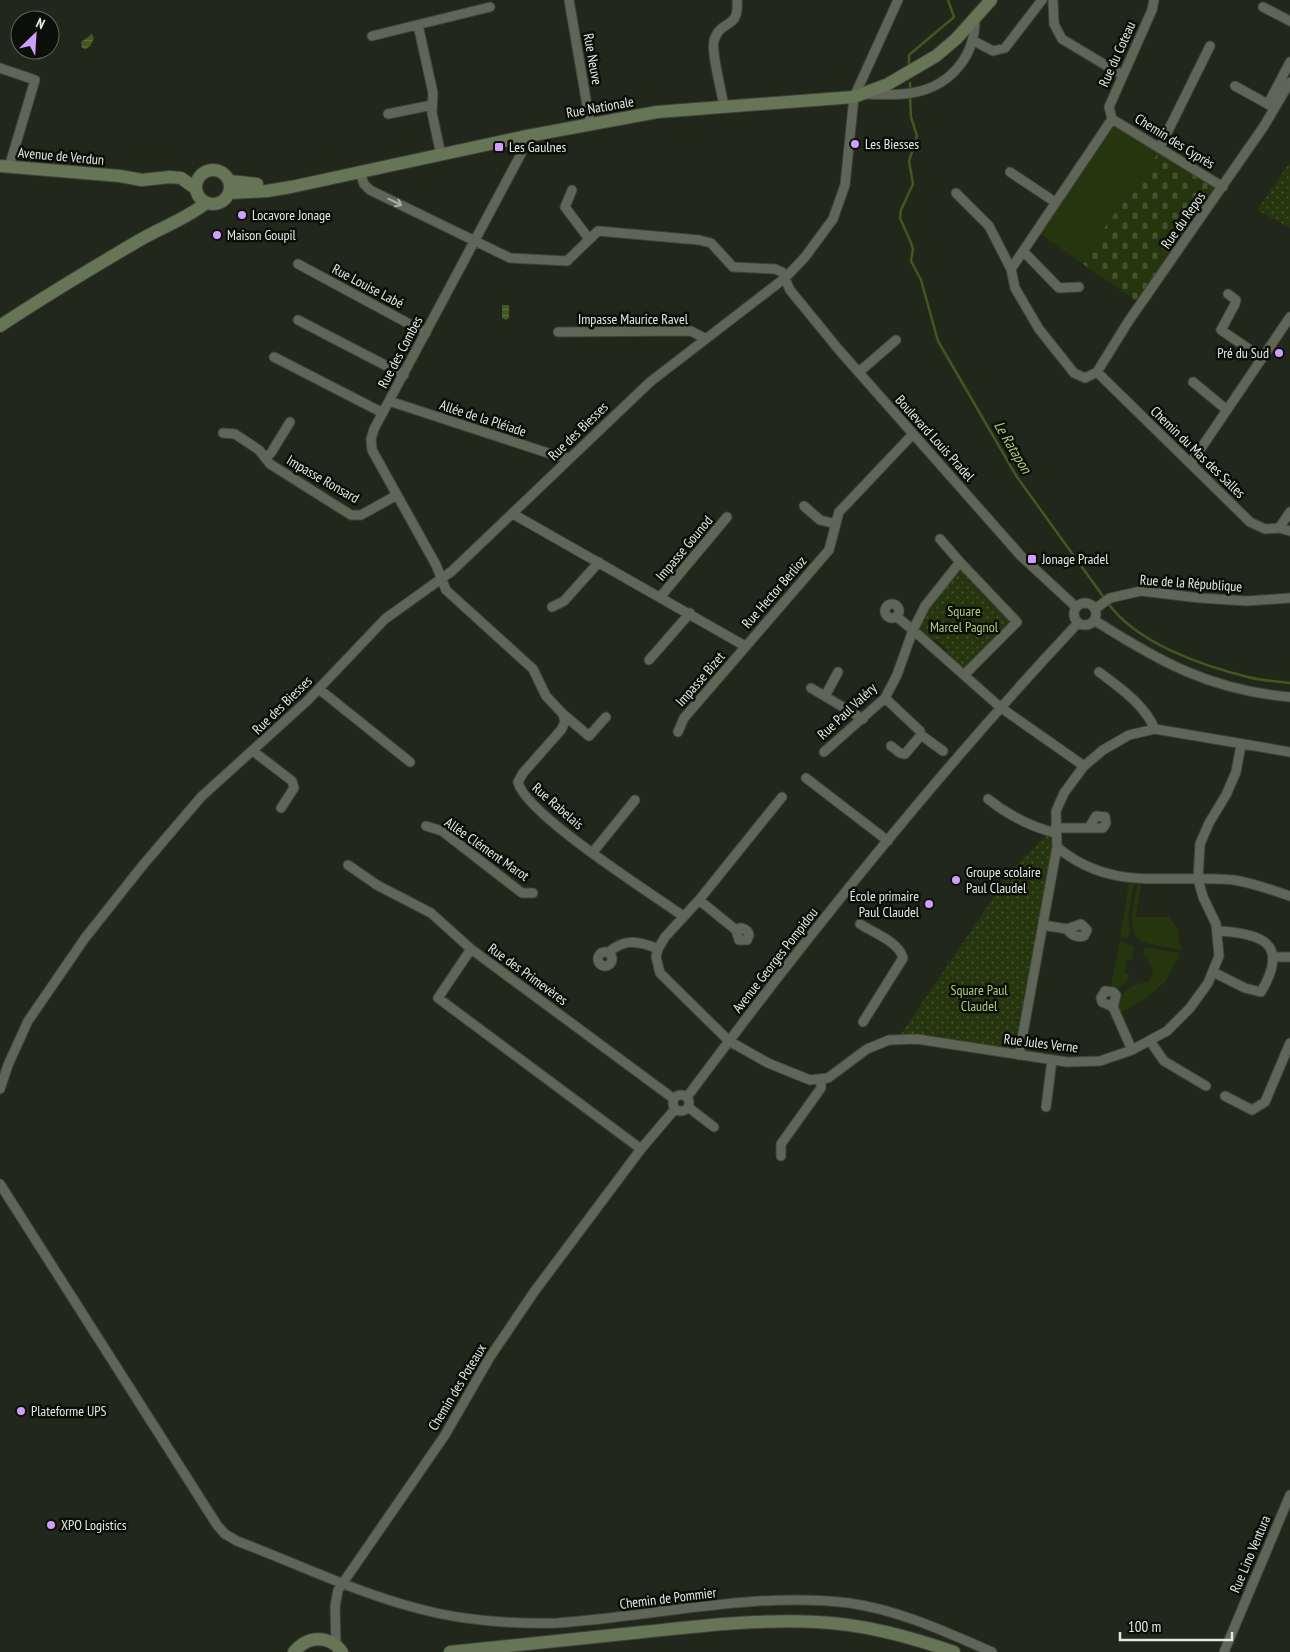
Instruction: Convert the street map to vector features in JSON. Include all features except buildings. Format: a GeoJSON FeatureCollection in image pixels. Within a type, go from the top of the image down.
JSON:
{"type":"FeatureCollection","features":[{"type":"Feature","properties":{"kind":"main road","name":"Rue Nationale"},"geometry":{"type":"LineString","coordinates":[[229,187],[267,191],[346,176],[590,123],[658,112],[858,96],[917,69],[936,56],[975,19],[991,0]]}},
{"type":"Feature","properties":{"kind":"main road","name":"Avenue de Verdun"},"geometry":{"type":"LineString","coordinates":[[4,166],[120,176],[142,180],[170,177],[181,178],[200,196]]}},
{"type":"Feature","properties":{"kind":"main road","name":"Avenue de Verdun"},"geometry":{"type":"LineString","coordinates":[[120,176],[172,170],[201,174]]}},
{"type":"Feature","properties":{"kind":"main road"},"geometry":{"type":"LineString","coordinates":[[0,326],[101,262],[169,224],[190,208],[200,196],[201,174],[210,170],[218,171],[229,187],[220,203],[200,196]]}},
{"type":"Feature","properties":{"kind":"main road"},"geometry":{"type":"LineString","coordinates":[[450,1652],[717,1624],[769,1621],[818,1622],[870,1628],[912,1638],[954,1652]]}},
{"type":"Feature","properties":{"kind":"main road"},"geometry":{"type":"LineString","coordinates":[[294,1652],[306,1641],[323,1639],[339,1649]]}},
{"type":"Feature","properties":{"kind":"street","name":"Rue Neuve"},"geometry":{"type":"LineString","coordinates":[[569,0],[590,123]]}},
{"type":"Feature","properties":{"kind":"street"},"geometry":{"type":"LineString","coordinates":[[724,107],[713,43],[720,29],[739,14],[737,0]]}},
{"type":"Feature","properties":{"kind":"street","name":"Rue des Biesses"},"geometry":{"type":"LineString","coordinates":[[0,1089],[12,1056],[38,1006],[86,938],[143,865],[201,797],[319,689],[394,612],[440,580],[513,514],[650,382],[785,278],[820,239],[833,218],[841,199],[847,175],[858,96],[898,0]]}},
{"type":"Feature","properties":{"kind":"street"},"geometry":{"type":"LineString","coordinates":[[974,40],[994,51],[1005,48],[1042,0]]}},
{"type":"Feature","properties":{"kind":"street"},"geometry":{"type":"LineString","coordinates":[[1053,0],[1054,24],[1062,39],[1122,75]]}},
{"type":"Feature","properties":{"kind":"street","name":"Rue du Coteau"},"geometry":{"type":"LineString","coordinates":[[1112,118],[1109,107],[1152,10],[1154,0]]}},
{"type":"Feature","properties":{"kind":"street"},"geometry":{"type":"LineString","coordinates":[[372,36],[490,7]]}},
{"type":"Feature","properties":{"kind":"street"},"geometry":{"type":"LineString","coordinates":[[1263,7],[1290,21]]}},
{"type":"Feature","properties":{"kind":"street","name":"Rue Nationale"},"geometry":{"type":"LineString","coordinates":[[858,96],[894,96],[939,86],[955,72],[974,40],[975,19]]}},
{"type":"Feature","properties":{"kind":"street"},"geometry":{"type":"LineString","coordinates":[[418,25],[433,93],[432,113],[441,155]]}},
{"type":"Feature","properties":{"kind":"street"},"geometry":{"type":"LineString","coordinates":[[1160,147],[1210,46]]}},
{"type":"Feature","properties":{"kind":"street"},"geometry":{"type":"LineString","coordinates":[[1235,86],[1272,106],[1290,62]]}},
{"type":"Feature","properties":{"kind":"street"},"geometry":{"type":"LineString","coordinates":[[0,68],[35,80],[4,166]]}},
{"type":"Feature","properties":{"kind":"street","name":"Rue du Repos"},"geometry":{"type":"LineString","coordinates":[[1097,372],[1128,322],[1223,187],[1272,106],[1290,82]]}},
{"type":"Feature","properties":{"kind":"street"},"geometry":{"type":"LineString","coordinates":[[388,114],[432,105]]}},
{"type":"Feature","properties":{"kind":"street"},"geometry":{"type":"LineString","coordinates":[[1010,269],[1112,118]]}},
{"type":"Feature","properties":{"kind":"street","name":"Chemin des Cyprès"},"geometry":{"type":"LineString","coordinates":[[1112,118],[1223,187]]}},
{"type":"Feature","properties":{"kind":"street","name":"Rue des Combes"},"geometry":{"type":"LineString","coordinates":[[440,580],[436,566],[372,450],[371,439],[521,154],[522,137]]}},
{"type":"Feature","properties":{"kind":"street"},"geometry":{"type":"LineString","coordinates":[[1010,172],[1055,202]]}},
{"type":"Feature","properties":{"kind":"street"},"geometry":{"type":"LineString","coordinates":[[360,173],[364,184],[370,190],[510,258],[567,261],[598,231],[700,240],[711,243],[733,267],[775,269],[785,278]]}},
{"type":"Feature","properties":{"kind":"street"},"geometry":{"type":"LineString","coordinates":[[572,190],[565,207],[589,239]]}},
{"type":"Feature","properties":{"kind":"street"},"geometry":{"type":"LineString","coordinates":[[956,193],[989,226],[1010,269],[1015,288],[1039,329],[1074,373],[1085,378],[1097,372]]}},
{"type":"Feature","properties":{"kind":"street"},"geometry":{"type":"LineString","coordinates":[[1023,251],[1060,288],[1079,287]]}},
{"type":"Feature","properties":{"kind":"street","name":"Rue Louise Labé"},"geometry":{"type":"LineString","coordinates":[[298,264],[426,333]]}},
{"type":"Feature","properties":{"kind":"street","name":"Boulevard Louis Pradel"},"geometry":{"type":"LineString","coordinates":[[785,278],[790,290],[913,434],[1021,556],[1076,607]]}},
{"type":"Feature","properties":{"kind":"street"},"geometry":{"type":"LineString","coordinates":[[1228,294],[1236,300],[1221,330],[1262,358]]}},
{"type":"Feature","properties":{"kind":"street"},"geometry":{"type":"LineString","coordinates":[[298,320],[404,375]]}},
{"type":"Feature","properties":{"kind":"street"},"geometry":{"type":"LineString","coordinates":[[1191,463],[1262,358],[1289,323]]}},
{"type":"Feature","properties":{"kind":"street","name":"Impasse Maurice Ravel"},"geometry":{"type":"LineString","coordinates":[[558,332],[691,331],[706,339]]}},
{"type":"Feature","properties":{"kind":"street"},"geometry":{"type":"LineString","coordinates":[[859,372],[896,340]]}},
{"type":"Feature","properties":{"kind":"street"},"geometry":{"type":"LineString","coordinates":[[274,357],[383,413]]}},
{"type":"Feature","properties":{"kind":"street","name":"Chemin du Mas des Salles"},"geometry":{"type":"LineString","coordinates":[[1097,372],[1250,522],[1265,529],[1279,528],[1290,531]]}},
{"type":"Feature","properties":{"kind":"street"},"geometry":{"type":"LineString","coordinates":[[1192,382],[1227,410]]}},
{"type":"Feature","properties":{"kind":"street","name":"Allée de la Pléiade"},"geometry":{"type":"LineString","coordinates":[[390,401],[554,455],[569,458]]}},
{"type":"Feature","properties":{"kind":"street","name":"Impasse Ronsard"},"geometry":{"type":"LineString","coordinates":[[265,457],[271,453],[290,422]]}},
{"type":"Feature","properties":{"kind":"street","name":"Impasse Ronsard"},"geometry":{"type":"LineString","coordinates":[[223,432],[235,434],[259,450],[270,464],[351,515],[361,515],[397,495]]}},
{"type":"Feature","properties":{"kind":"street","name":"Rue Hector Berlioz"},"geometry":{"type":"LineString","coordinates":[[513,514],[661,596],[746,646],[830,550],[839,512],[913,434]]}},
{"type":"Feature","properties":{"kind":"street"},"geometry":{"type":"LineString","coordinates":[[804,506],[820,520],[836,524]]}},
{"type":"Feature","properties":{"kind":"street"},"geometry":{"type":"LineString","coordinates":[[1279,528],[1290,512]]}},
{"type":"Feature","properties":{"kind":"street","name":"Impasse Gounod"},"geometry":{"type":"LineString","coordinates":[[661,596],[727,518]]}},
{"type":"Feature","properties":{"kind":"street"},"geometry":{"type":"LineString","coordinates":[[940,539],[1017,622],[964,675]]}},
{"type":"Feature","properties":{"kind":"street"},"geometry":{"type":"LineString","coordinates":[[552,607],[564,601],[599,562]]}},
{"type":"Feature","properties":{"kind":"street"},"geometry":{"type":"LineString","coordinates":[[914,630],[925,606],[960,562]]}},
{"type":"Feature","properties":{"kind":"street"},"geometry":{"type":"LineString","coordinates":[[440,580],[446,590],[533,669],[546,696],[563,714],[589,736],[606,717]]}},
{"type":"Feature","properties":{"kind":"street","name":"Rue de la République"},"geometry":{"type":"LineString","coordinates":[[1098,606],[1110,598],[1141,591],[1246,601],[1290,598]]}},
{"type":"Feature","properties":{"kind":"street"},"geometry":{"type":"LineString","coordinates":[[1086,603],[1098,606],[1094,620],[1086,625],[1078,623],[1074,614],[1076,607],[1086,603]]}},
{"type":"Feature","properties":{"kind":"street"},"geometry":{"type":"LineString","coordinates":[[648,660],[690,613]]}},
{"type":"Feature","properties":{"kind":"street"},"geometry":{"type":"LineString","coordinates":[[897,617],[1000,707],[1084,766]]}},
{"type":"Feature","properties":{"kind":"street"},"geometry":{"type":"LineString","coordinates":[[1094,620],[1174,667],[1204,680],[1240,690],[1290,697]]}},
{"type":"Feature","properties":{"kind":"street","name":"Avenue Georges Pompidou"},"geometry":{"type":"LineString","coordinates":[[687,1097],[728,1041],[888,841],[1000,707],[1078,623]]}},
{"type":"Feature","properties":{"kind":"street","name":"Rue Paul Valéry"},"geometry":{"type":"LineString","coordinates":[[824,752],[839,736],[885,698],[897,675],[914,630]]}},
{"type":"Feature","properties":{"kind":"street","name":"Impasse Bizet"},"geometry":{"type":"LineString","coordinates":[[678,732],[684,718],[746,646]]}},
{"type":"Feature","properties":{"kind":"street"},"geometry":{"type":"LineString","coordinates":[[825,696],[838,672]]}},
{"type":"Feature","properties":{"kind":"street"},"geometry":{"type":"LineString","coordinates":[[1099,672],[1148,713],[1155,729]]}},
{"type":"Feature","properties":{"kind":"street"},"geometry":{"type":"LineString","coordinates":[[811,688],[863,718]]}},
{"type":"Feature","properties":{"kind":"street"},"geometry":{"type":"LineString","coordinates":[[319,689],[410,762]]}},
{"type":"Feature","properties":{"kind":"street"},"geometry":{"type":"LineString","coordinates":[[885,698],[920,731],[921,735],[932,741],[943,751]]}},
{"type":"Feature","properties":{"kind":"street","name":"Rue Rabelais"},"geometry":{"type":"LineString","coordinates":[[563,714],[565,722],[561,730],[522,773],[518,782],[523,796],[557,827],[683,916]]}},
{"type":"Feature","properties":{"kind":"street"},"geometry":{"type":"LineString","coordinates":[[1019,1055],[1057,847],[1055,831],[1056,811],[1064,793],[1084,766],[1103,750],[1129,735],[1155,729],[1290,752]]}},
{"type":"Feature","properties":{"kind":"street"},"geometry":{"type":"LineString","coordinates":[[891,746],[900,753],[905,754],[921,735]]}},
{"type":"Feature","properties":{"kind":"street","name":"Rue Jules Verne"},"geometry":{"type":"LineString","coordinates":[[821,1079],[828,1078],[867,1049],[889,1040],[917,1039],[1068,1062],[1100,1061],[1150,1042],[1167,1031],[1190,1008],[1208,982],[1219,956],[1217,930],[1198,879],[1200,844],[1236,772],[1241,745]]}},
{"type":"Feature","properties":{"kind":"street","name":"Rue des Biesses"},"geometry":{"type":"LineString","coordinates":[[253,751],[292,781],[294,788],[281,808]]}},
{"type":"Feature","properties":{"kind":"street"},"geometry":{"type":"LineString","coordinates":[[806,778],[888,841]]}},
{"type":"Feature","properties":{"kind":"street"},"geometry":{"type":"LineString","coordinates":[[781,1156],[781,1144],[821,1088],[821,1079],[810,1080],[768,1064],[728,1041],[660,973],[656,957],[658,949],[683,916],[699,900],[782,797]]}},
{"type":"Feature","properties":{"kind":"street"},"geometry":{"type":"LineString","coordinates":[[988,799],[1006,814],[1032,826],[1055,831],[1090,826]]}},
{"type":"Feature","properties":{"kind":"street"},"geometry":{"type":"LineString","coordinates":[[593,852],[635,800]]}},
{"type":"Feature","properties":{"kind":"street","name":"Allée Clément Marot"},"geometry":{"type":"LineString","coordinates":[[426,826],[442,831],[453,838],[522,893],[533,894]]}},
{"type":"Feature","properties":{"kind":"street"},"geometry":{"type":"LineString","coordinates":[[1057,847],[1074,862],[1100,873],[1133,879],[1235,880],[1290,896]]}},
{"type":"Feature","properties":{"kind":"street"},"geometry":{"type":"LineString","coordinates":[[348,865],[377,885],[430,913],[471,949]]}},
{"type":"Feature","properties":{"kind":"street"},"geometry":{"type":"LineString","coordinates":[[699,900],[736,930]]}},
{"type":"Feature","properties":{"kind":"street"},"geometry":{"type":"LineString","coordinates":[[860,924],[894,945],[901,952],[903,958],[864,1022]]}},
{"type":"Feature","properties":{"kind":"street"},"geometry":{"type":"LineString","coordinates":[[1043,925],[1066,929]]}},
{"type":"Feature","properties":{"kind":"street"},"geometry":{"type":"LineString","coordinates":[[1213,972],[1245,988],[1261,992],[1270,978],[1275,957],[1268,942],[1246,932],[1217,930]]}},
{"type":"Feature","properties":{"kind":"street"},"geometry":{"type":"LineString","coordinates":[[609,952],[619,944],[633,942],[641,942],[658,949]]}},
{"type":"Feature","properties":{"kind":"street","name":"Rue des Primevères"},"geometry":{"type":"LineString","coordinates":[[641,1149],[438,998],[471,949],[674,1099]]}},
{"type":"Feature","properties":{"kind":"street"},"geometry":{"type":"LineString","coordinates":[[1275,957],[1290,957]]}},
{"type":"Feature","properties":{"kind":"street"},"geometry":{"type":"LineString","coordinates":[[1114,1007],[1132,1050]]}},
{"type":"Feature","properties":{"kind":"street"},"geometry":{"type":"LineString","coordinates":[[1150,1042],[1164,1061],[1206,1086]]}},
{"type":"Feature","properties":{"kind":"street"},"geometry":{"type":"LineString","coordinates":[[1225,1096],[1252,1110],[1265,1102],[1290,1043]]}},
{"type":"Feature","properties":{"kind":"street"},"geometry":{"type":"LineString","coordinates":[[1046,1107],[1052,1060]]}},
{"type":"Feature","properties":{"kind":"street"},"geometry":{"type":"LineString","coordinates":[[641,1149],[675,1109],[674,1099],[680,1095],[687,1097],[688,1107],[714,1127]]}},
{"type":"Feature","properties":{"kind":"street"},"geometry":{"type":"LineString","coordinates":[[675,1109],[682,1111],[688,1107]]}},
{"type":"Feature","properties":{"kind":"street","name":"Chemin des Poteaux"},"geometry":{"type":"LineString","coordinates":[[339,1649],[336,1627],[336,1597],[343,1583],[444,1434],[490,1357],[534,1292],[641,1149]]}},
{"type":"Feature","properties":{"kind":"street","name":"Chemin de Pommier"},"geometry":{"type":"LineString","coordinates":[[0,1184],[217,1525],[225,1534],[237,1541],[343,1583],[422,1610],[456,1617],[530,1623],[580,1621],[743,1603],[813,1601],[847,1603],[894,1613],[992,1652]]}},
{"type":"Feature","properties":{"kind":"street","name":"Rue Lino Ventura"},"geometry":{"type":"LineString","coordinates":[[1224,1652],[1290,1495]]}},
{"type":"Feature","properties":{"kind":"street"},"geometry":{"type":"LineString","coordinates":[[323,1639],[336,1627]]}},
{"type":"Feature","properties":{"kind":"green space"},"geometry":{"type":"Polygon","coordinates":[[[1112,124],[1159,152],[1080,262],[1038,232],[1112,124]]]}},
{"type":"Feature","properties":{"kind":"green space"},"geometry":{"type":"Polygon","coordinates":[[[1159,152],[1214,185],[1216,193],[1138,302],[1080,262],[1159,152]]]}},
{"type":"Feature","properties":{"kind":"green space"},"geometry":{"type":"Polygon","coordinates":[[[1290,162],[1290,228],[1257,210],[1290,162]]]}},
{"type":"Feature","properties":{"kind":"green space","name":"Square Marcel Pagnol"},"geometry":{"type":"Polygon","coordinates":[[[957,572],[967,572],[1010,618],[1007,628],[965,667],[960,666],[945,653],[948,650],[936,639],[933,642],[921,630],[920,624],[929,608],[957,572]]]}},
{"type":"Feature","properties":{"kind":"green space","name":"Square Paul Claudel"},"geometry":{"type":"Polygon","coordinates":[[[1046,835],[1052,840],[1052,847],[1016,1043],[1008,1050],[928,1035],[901,1034],[1013,869],[1046,835]]]}},
{"type":"Feature","properties":{"kind":"green space"},"geometry":{"type":"Polygon","coordinates":[[[1129,883],[1134,884],[1128,917],[1130,933],[1126,938],[1120,937],[1129,883]]]}},
{"type":"Feature","properties":{"kind":"green space"},"geometry":{"type":"Polygon","coordinates":[[[1138,884],[1141,884],[1136,917],[1169,917],[1178,930],[1181,950],[1143,942],[1137,938],[1132,924],[1132,915],[1138,884]]]}},
{"type":"Feature","properties":{"kind":"green space"},"geometry":{"type":"Polygon","coordinates":[[[1120,941],[1133,946],[1133,960],[1127,959],[1124,973],[1130,975],[1126,983],[1117,990],[1111,985],[1120,941]]]}},
{"type":"Feature","properties":{"kind":"green space"},"geometry":{"type":"Polygon","coordinates":[[[1144,947],[1180,953],[1166,981],[1146,998],[1121,1013],[1117,1008],[1125,992],[1132,986],[1149,982],[1153,972],[1148,959],[1143,954],[1144,947]]]}},
{"type":"Feature","properties":{"kind":"shaded area"},"geometry":{"type":"Polygon","coordinates":[[[92,34],[94,38],[91,45],[86,49],[82,48],[81,42],[92,34]]]}},
{"type":"Feature","properties":{"kind":"shaded area"},"geometry":{"type":"Polygon","coordinates":[[[502,305],[509,305],[509,318],[506,320],[502,318],[502,305]]]}},
{"type":"Feature","properties":{"kind":"waterway","name":"Le Ratapon"},"geometry":{"type":"LineString","coordinates":[[909,66],[909,55],[954,17],[948,0]]}},
{"type":"Feature","properties":{"kind":"waterway","name":"Le Ratapon"},"geometry":{"type":"LineString","coordinates":[[910,83],[910,90]]}},
{"type":"Feature","properties":{"kind":"waterway","name":"Le Ratapon"},"geometry":{"type":"LineString","coordinates":[[910,96],[911,117],[917,136],[909,161],[913,184],[901,210],[900,218],[913,249],[911,261],[921,280],[938,341],[1017,477],[1105,599]]}},
{"type":"Feature","properties":{"kind":"waterway","name":"Le Ratapon"},"geometry":{"type":"LineString","coordinates":[[1108,603],[1135,630],[1172,651],[1230,672],[1258,679],[1290,683]]}},
{"type":"Feature","properties":{"kind":"place","name":"Les Biesses"},"geometry":{"type":"Point","coordinates":[855,144]}},
{"type":"Feature","properties":{"kind":"place","name":"Les Gaulnes"},"geometry":{"type":"Point","coordinates":[499,147]}},
{"type":"Feature","properties":{"kind":"place","name":"Locavore Jonage"},"geometry":{"type":"Point","coordinates":[242,215]}},
{"type":"Feature","properties":{"kind":"place","name":"Maison Goupil"},"geometry":{"type":"Point","coordinates":[217,235]}},
{"type":"Feature","properties":{"kind":"place","name":"Pré du Sud"},"geometry":{"type":"Point","coordinates":[1279,353]}},
{"type":"Feature","properties":{"kind":"place","name":"Jonage Pradel"},"geometry":{"type":"Point","coordinates":[1032,559]}},
{"type":"Feature","properties":{"kind":"place","name":"Groupe scolaire Paul Claudel"},"geometry":{"type":"Point","coordinates":[956,880]}},
{"type":"Feature","properties":{"kind":"place","name":"École primaire Paul Claudel"},"geometry":{"type":"Point","coordinates":[929,904]}},
{"type":"Feature","properties":{"kind":"place","name":"Plateforme UPS"},"geometry":{"type":"Point","coordinates":[21,1411]}},
{"type":"Feature","properties":{"kind":"place","name":"XPO Logistics"},"geometry":{"type":"Point","coordinates":[51,1525]}}]}
